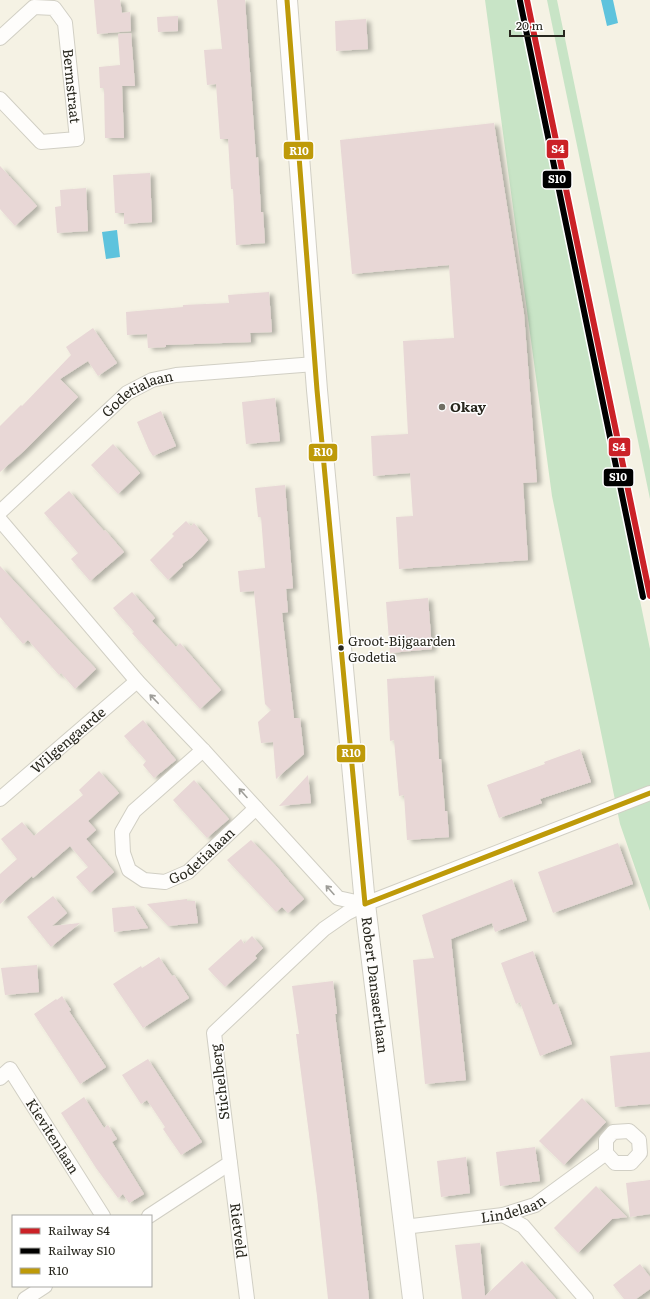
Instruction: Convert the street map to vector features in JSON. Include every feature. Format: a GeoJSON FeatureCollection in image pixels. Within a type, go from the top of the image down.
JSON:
{"type":"FeatureCollection","features":[{"type":"Feature","properties":{"kind":"street","name":"Robert Dansaertlaan"},"geometry":{"type":"LineString","coordinates":[[287,0],[315,364],[365,904],[413,1299]]}},
{"type":"Feature","properties":{"kind":"street","name":"Bermstraat"},"geometry":{"type":"LineString","coordinates":[[0,38],[34,7],[54,8],[65,23],[77,139],[41,142],[0,99]]}},
{"type":"Feature","properties":{"kind":"street","name":"Godetialaan"},"geometry":{"type":"LineString","coordinates":[[0,512],[127,393],[152,380],[176,375],[315,364]]}},
{"type":"Feature","properties":{"kind":"street"},"geometry":{"type":"LineString","coordinates":[[0,520],[136,681],[203,750],[338,898],[365,904],[650,793]]}},
{"type":"Feature","properties":{"kind":"street","name":"Wilgengaarde"},"geometry":{"type":"LineString","coordinates":[[0,799],[136,681]]}},
{"type":"Feature","properties":{"kind":"street","name":"Godetialaan"},"geometry":{"type":"LineString","coordinates":[[203,750],[134,811],[122,832],[123,853],[129,870],[144,880],[165,882],[188,872],[256,808]]}},
{"type":"Feature","properties":{"kind":"street","name":"Stichelberg"},"geometry":{"type":"LineString","coordinates":[[230,1162],[214,1033],[324,930],[347,913],[365,904]]}},
{"type":"Feature","properties":{"kind":"street","name":"Kievitenlaan"},"geometry":{"type":"LineString","coordinates":[[0,1078],[10,1069],[102,1215]]}},
{"type":"Feature","properties":{"kind":"street","name":"Lindelaan"},"geometry":{"type":"LineString","coordinates":[[404,1227],[503,1215],[535,1205],[606,1153]]}},
{"type":"Feature","properties":{"kind":"street"},"geometry":{"type":"LineString","coordinates":[[150,1215],[230,1162]]}},
{"type":"Feature","properties":{"kind":"street","name":"Rietveld"},"geometry":{"type":"LineString","coordinates":[[230,1162],[247,1299]]}},
{"type":"Feature","properties":{"kind":"street"},"geometry":{"type":"LineString","coordinates":[[503,1215],[523,1226],[586,1299]]}},
{"type":"Feature","properties":{"kind":"street"},"geometry":{"type":"LineString","coordinates":[[26,1299],[44,1287]]}},
{"type":"Feature","properties":{"kind":"green space"},"geometry":{"type":"Polygon","coordinates":[[[485,0],[516,0],[650,649],[650,911],[620,824],[552,496],[485,0]]]}},
{"type":"Feature","properties":{"kind":"green space"},"geometry":{"type":"Polygon","coordinates":[[[547,0],[557,0],[650,451],[650,499],[547,0]]]}},
{"type":"Feature","properties":{"kind":"water"},"geometry":{"type":"Polygon","coordinates":[[[601,0],[613,0],[618,23],[607,26],[601,0]]]}},
{"type":"Feature","properties":{"kind":"water"},"geometry":{"type":"Polygon","coordinates":[[[117,230],[120,257],[106,259],[102,232],[117,230]]]}},
{"type":"Feature","properties":{"kind":"building"},"geometry":{"type":"Polygon","coordinates":[[[94,0],[120,0],[122,13],[130,12],[131,31],[97,34],[94,0]]]}},
{"type":"Feature","properties":{"kind":"building"},"geometry":{"type":"Polygon","coordinates":[[[217,0],[245,0],[256,158],[258,157],[261,212],[263,212],[265,243],[236,245],[233,189],[231,189],[228,139],[220,139],[216,84],[207,85],[204,50],[222,49],[217,0]]]}},
{"type":"Feature","properties":{"kind":"building"},"geometry":{"type":"Polygon","coordinates":[[[178,16],[178,31],[158,32],[157,17],[178,16]]]}},
{"type":"Feature","properties":{"kind":"building"},"geometry":{"type":"Polygon","coordinates":[[[366,19],[368,49],[336,51],[335,21],[366,19]]]}},
{"type":"Feature","properties":{"kind":"building"},"geometry":{"type":"Polygon","coordinates":[[[131,33],[135,86],[122,86],[124,138],[105,138],[104,88],[100,88],[99,67],[120,65],[118,34],[131,33]]]}},
{"type":"Feature","properties":{"kind":"building"},"geometry":{"type":"Polygon","coordinates":[[[494,123],[524,314],[537,482],[523,483],[528,560],[399,569],[396,517],[413,516],[410,473],[373,476],[371,436],[408,434],[403,341],[454,338],[449,265],[352,274],[340,140],[494,123]]]}},
{"type":"Feature","properties":{"kind":"building"},"geometry":{"type":"Polygon","coordinates":[[[0,166],[37,206],[15,226],[0,209],[0,166]]]}},
{"type":"Feature","properties":{"kind":"building"},"geometry":{"type":"Polygon","coordinates":[[[150,173],[152,222],[124,224],[124,213],[115,213],[113,175],[150,173]]]}},
{"type":"Feature","properties":{"kind":"building"},"geometry":{"type":"Polygon","coordinates":[[[86,188],[88,231],[57,233],[55,207],[61,206],[60,190],[86,188]]]}},
{"type":"Feature","properties":{"kind":"building"},"geometry":{"type":"Polygon","coordinates":[[[269,292],[272,332],[250,333],[251,342],[166,345],[166,347],[148,348],[147,334],[127,335],[126,312],[183,307],[183,305],[229,303],[228,295],[269,292]]]}},
{"type":"Feature","properties":{"kind":"building"},"geometry":{"type":"Polygon","coordinates":[[[93,328],[117,363],[98,376],[88,361],[60,379],[78,397],[24,451],[0,472],[0,426],[21,405],[22,406],[71,355],[66,347],[93,328]]]}},
{"type":"Feature","properties":{"kind":"building"},"geometry":{"type":"Polygon","coordinates":[[[275,398],[280,441],[246,444],[242,402],[275,398]]]}},
{"type":"Feature","properties":{"kind":"building"},"geometry":{"type":"Polygon","coordinates":[[[161,411],[176,446],[153,456],[137,422],[161,411]]]}},
{"type":"Feature","properties":{"kind":"building"},"geometry":{"type":"Polygon","coordinates":[[[113,444],[140,473],[118,494],[91,465],[113,444]]]}},
{"type":"Feature","properties":{"kind":"building"},"geometry":{"type":"Polygon","coordinates":[[[285,485],[293,588],[286,589],[288,612],[282,613],[294,718],[300,718],[304,754],[276,779],[273,742],[261,743],[258,722],[271,710],[265,704],[254,591],[240,592],[238,571],[265,568],[261,517],[258,517],[255,488],[285,485]]]}},
{"type":"Feature","properties":{"kind":"building"},"geometry":{"type":"Polygon","coordinates":[[[69,491],[124,552],[90,581],[71,559],[78,553],[44,513],[69,491]]]}},
{"type":"Feature","properties":{"kind":"building"},"geometry":{"type":"Polygon","coordinates":[[[186,521],[191,526],[194,523],[208,540],[192,557],[182,564],[183,566],[168,580],[150,560],[174,536],[172,534],[186,521]]]}},
{"type":"Feature","properties":{"kind":"building"},"geometry":{"type":"Polygon","coordinates":[[[0,566],[96,669],[75,689],[61,673],[59,675],[28,640],[23,644],[0,617],[0,566]]]}},
{"type":"Feature","properties":{"kind":"building"},"geometry":{"type":"Polygon","coordinates":[[[132,592],[155,618],[152,621],[176,647],[180,643],[221,690],[200,709],[132,633],[134,632],[113,608],[132,592]]]}},
{"type":"Feature","properties":{"kind":"building"},"geometry":{"type":"Polygon","coordinates":[[[428,598],[432,649],[390,653],[386,602],[428,598]]]}},
{"type":"Feature","properties":{"kind":"building"},"geometry":{"type":"Polygon","coordinates":[[[434,676],[439,759],[441,759],[445,811],[447,811],[449,837],[407,840],[404,795],[399,796],[394,740],[390,741],[387,679],[434,676]]]}},
{"type":"Feature","properties":{"kind":"building"},"geometry":{"type":"Polygon","coordinates":[[[143,720],[176,760],[154,778],[143,765],[146,761],[124,736],[143,720]]]}},
{"type":"Feature","properties":{"kind":"building"},"geometry":{"type":"Polygon","coordinates":[[[580,749],[591,782],[540,799],[542,803],[499,818],[487,785],[545,764],[544,762],[580,749]]]}},
{"type":"Feature","properties":{"kind":"building"},"geometry":{"type":"Polygon","coordinates":[[[99,771],[119,793],[88,821],[96,830],[86,839],[114,872],[90,893],[76,877],[88,867],[70,846],[0,904],[0,874],[17,859],[1,839],[22,822],[34,836],[83,795],[79,790],[99,771]]]}},
{"type":"Feature","properties":{"kind":"building"},"geometry":{"type":"Polygon","coordinates":[[[308,775],[311,803],[279,806],[308,775]]]}},
{"type":"Feature","properties":{"kind":"building"},"geometry":{"type":"Polygon","coordinates":[[[194,780],[229,819],[207,838],[173,800],[194,780]]]}},
{"type":"Feature","properties":{"kind":"building"},"geometry":{"type":"Polygon","coordinates":[[[251,840],[278,868],[304,899],[288,913],[282,907],[276,912],[227,860],[251,840]]]}},
{"type":"Feature","properties":{"kind":"building"},"geometry":{"type":"Polygon","coordinates":[[[618,843],[633,884],[553,913],[538,872],[618,843]]]}},
{"type":"Feature","properties":{"kind":"building"},"geometry":{"type":"Polygon","coordinates":[[[512,879],[527,920],[495,932],[492,923],[451,939],[466,1080],[425,1084],[413,960],[434,958],[422,915],[512,879]]]}},
{"type":"Feature","properties":{"kind":"building"},"geometry":{"type":"Polygon","coordinates":[[[53,896],[67,913],[52,926],[80,923],[51,947],[27,917],[53,896]]]}},
{"type":"Feature","properties":{"kind":"building"},"geometry":{"type":"Polygon","coordinates":[[[187,899],[187,901],[195,901],[198,923],[168,926],[147,904],[187,899]]]}},
{"type":"Feature","properties":{"kind":"building"},"geometry":{"type":"Polygon","coordinates":[[[134,906],[148,928],[114,932],[112,908],[134,906]]]}},
{"type":"Feature","properties":{"kind":"building"},"geometry":{"type":"Polygon","coordinates":[[[252,936],[263,948],[255,956],[257,958],[225,987],[208,969],[241,939],[244,944],[252,936]]]}},
{"type":"Feature","properties":{"kind":"building"},"geometry":{"type":"Polygon","coordinates":[[[533,951],[553,1005],[557,1003],[572,1044],[540,1056],[520,1002],[516,1004],[501,963],[533,951]]]}},
{"type":"Feature","properties":{"kind":"building"},"geometry":{"type":"Polygon","coordinates":[[[159,957],[172,976],[174,975],[189,998],[143,1028],[113,984],[141,966],[142,968],[159,957]]]}},
{"type":"Feature","properties":{"kind":"building"},"geometry":{"type":"Polygon","coordinates":[[[37,965],[39,992],[5,995],[1,968],[37,965]]]}},
{"type":"Feature","properties":{"kind":"building"},"geometry":{"type":"Polygon","coordinates":[[[333,981],[337,1014],[335,1014],[369,1299],[328,1299],[317,1196],[296,1034],[299,1034],[292,986],[333,981]]]}},
{"type":"Feature","properties":{"kind":"building"},"geometry":{"type":"Polygon","coordinates":[[[62,996],[71,1010],[69,1011],[106,1067],[80,1084],[34,1014],[62,996]]]}},
{"type":"Feature","properties":{"kind":"building"},"geometry":{"type":"Polygon","coordinates":[[[650,1052],[650,1104],[615,1107],[610,1056],[650,1052]]]}},
{"type":"Feature","properties":{"kind":"building"},"geometry":{"type":"Polygon","coordinates":[[[148,1059],[202,1142],[181,1155],[163,1129],[165,1127],[147,1100],[141,1104],[122,1075],[148,1059]]]}},
{"type":"Feature","properties":{"kind":"building"},"geometry":{"type":"Polygon","coordinates":[[[84,1097],[104,1128],[108,1125],[117,1139],[112,1142],[144,1194],[129,1203],[123,1194],[118,1198],[96,1168],[61,1113],[84,1097]]]}},
{"type":"Feature","properties":{"kind":"building"},"geometry":{"type":"Polygon","coordinates":[[[582,1098],[606,1122],[564,1165],[539,1141],[582,1098]]]}},
{"type":"Feature","properties":{"kind":"building"},"geometry":{"type":"Polygon","coordinates":[[[535,1147],[540,1181],[500,1186],[496,1152],[535,1147]]]}},
{"type":"Feature","properties":{"kind":"building"},"geometry":{"type":"Polygon","coordinates":[[[466,1157],[470,1193],[441,1197],[437,1161],[466,1157]]]}},
{"type":"Feature","properties":{"kind":"building"},"geometry":{"type":"Polygon","coordinates":[[[650,1180],[650,1214],[630,1217],[626,1183],[650,1180]]]}},
{"type":"Feature","properties":{"kind":"building"},"geometry":{"type":"Polygon","coordinates":[[[596,1186],[627,1217],[612,1219],[578,1253],[554,1228],[596,1186]]]}},
{"type":"Feature","properties":{"kind":"building"},"geometry":{"type":"Polygon","coordinates":[[[480,1243],[485,1296],[522,1261],[556,1299],[462,1299],[455,1245],[480,1243]]]}},
{"type":"Feature","properties":{"kind":"building"},"geometry":{"type":"Polygon","coordinates":[[[640,1264],[650,1277],[650,1289],[636,1299],[624,1299],[613,1285],[640,1264]]]}},
{"type":"Feature","properties":{"kind":"rail line","name":"S4"},"geometry":{"type":"LineString","coordinates":[[527,0],[650,596]]}},
{"type":"Feature","properties":{"kind":"rail line","name":"S10"},"geometry":{"type":"LineString","coordinates":[[520,1],[643,597]]}},
{"type":"Feature","properties":{"kind":"transit line","name":"R10"},"geometry":{"type":"LineString","coordinates":[[287,0],[317,390],[365,904]]}},
{"type":"Feature","properties":{"kind":"transit line","name":"R10"},"geometry":{"type":"LineString","coordinates":[[365,904],[650,793]]}},
{"type":"Feature","properties":{"kind":"place","name":"Okay"},"geometry":{"type":"Point","coordinates":[442,407]}},
{"type":"Feature","properties":{"kind":"place","name":"Groot-Bijgaarden Godetia"},"geometry":{"type":"Point","coordinates":[341,648]}}]}
